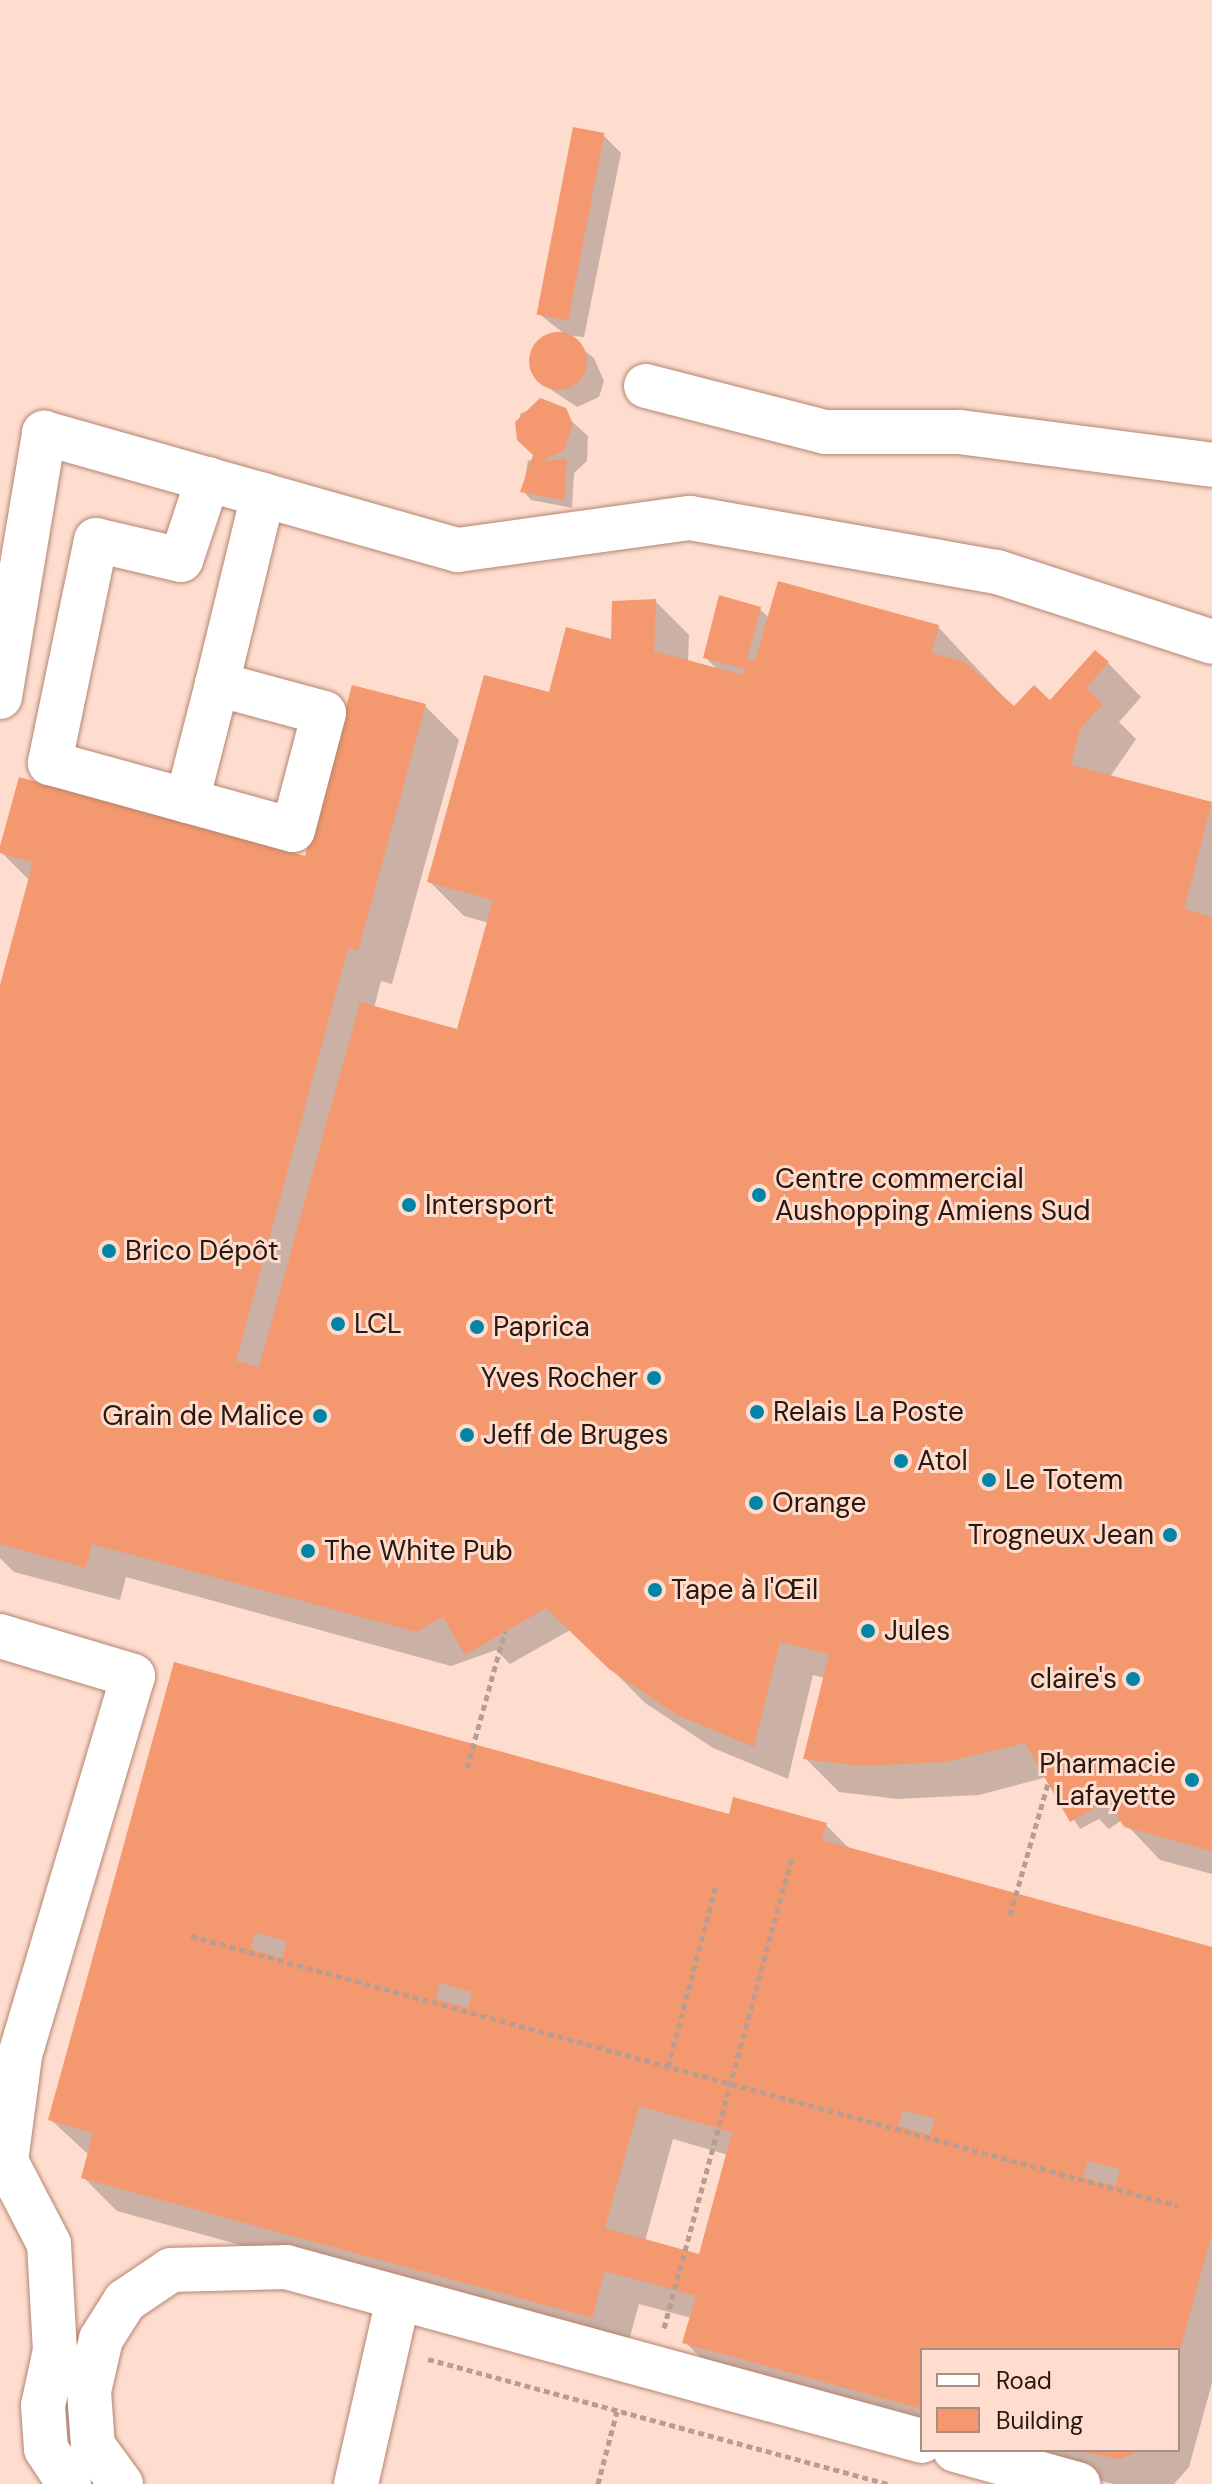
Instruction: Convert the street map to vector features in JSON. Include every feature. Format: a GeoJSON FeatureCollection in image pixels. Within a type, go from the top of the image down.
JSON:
{"type":"FeatureCollection","features":[{"type":"Feature","properties":{"kind":"lane"},"geometry":{"type":"LineString","coordinates":[[646,386],[825,432],[959,432],[1212,465]]}},
{"type":"Feature","properties":{"kind":"lane"},"geometry":{"type":"LineString","coordinates":[[0,697],[44,433],[458,550],[690,518],[997,572],[1212,642]]}},
{"type":"Feature","properties":{"kind":"lane"},"geometry":{"type":"LineString","coordinates":[[208,479],[181,560],[96,540],[50,763],[293,830],[324,713],[217,684]]}},
{"type":"Feature","properties":{"kind":"lane"},"geometry":{"type":"LineString","coordinates":[[187,801],[263,495]]}},
{"type":"Feature","properties":{"kind":"lane"},"geometry":{"type":"LineString","coordinates":[[0,1636],[133,1676],[20,2056],[6,2161],[49,2244],[55,2350],[43,2406],[46,2449],[69,2484]]}},
{"type":"Feature","properties":{"kind":"lane"},"geometry":{"type":"LineString","coordinates":[[121,2484],[93,2446],[89,2391],[101,2339],[125,2301],[171,2270],[286,2267],[920,2440]]}},
{"type":"Feature","properties":{"kind":"lane"},"geometry":{"type":"LineString","coordinates":[[356,2484],[398,2299]]}},
{"type":"Feature","properties":{"kind":"lane"},"geometry":{"type":"LineString","coordinates":[[948,2484],[956,2452]]}},
{"type":"Feature","properties":{"kind":"lane"},"geometry":{"type":"LineString","coordinates":[[961,2452],[1030,2478],[1078,2484]]}},
{"type":"Feature","properties":{"kind":"path"},"geometry":{"type":"LineString","coordinates":[[467,1768],[505,1631]]}},
{"type":"Feature","properties":{"kind":"path"},"geometry":{"type":"LineString","coordinates":[[1010,1915],[1048,1783]]}},
{"type":"Feature","properties":{"kind":"path"},"geometry":{"type":"LineString","coordinates":[[640,2417],[791,1859]]}},
{"type":"Feature","properties":{"kind":"path"},"geometry":{"type":"LineString","coordinates":[[666,2066],[715,1885]]}},
{"type":"Feature","properties":{"kind":"path"},"geometry":{"type":"LineString","coordinates":[[191,1936],[1178,2206]]}},
{"type":"Feature","properties":{"kind":"path"},"geometry":{"type":"LineString","coordinates":[[387,2348],[887,2484]]}},
{"type":"Feature","properties":{"kind":"path"},"geometry":{"type":"LineString","coordinates":[[598,2484],[617,2411]]}},
{"type":"Feature","properties":{"kind":"building"},"geometry":{"type":"Polygon","coordinates":[[[573,127],[604,133],[568,321],[537,314],[573,127]]]}},
{"type":"Feature","properties":{"kind":"building"},"geometry":{"type":"Polygon","coordinates":[[[558,332],[579,340],[587,361],[579,382],[558,390],[537,382],[529,361],[537,340],[558,332]]]}},
{"type":"Feature","properties":{"kind":"building"},"geometry":{"type":"Polygon","coordinates":[[[540,398],[566,408],[573,424],[564,450],[543,461],[567,459],[564,500],[520,492],[533,455],[517,440],[515,422],[540,398]]]}},
{"type":"Feature","properties":{"kind":"building","name":"Centre commercial Aushopping Amiens Sud"},"geometry":{"type":"Polygon","coordinates":[[[778,581],[939,625],[932,653],[965,662],[1014,706],[1034,685],[1050,700],[1095,650],[1109,662],[1086,688],[1103,704],[1080,729],[1071,765],[1212,802],[1184,909],[1212,917],[1212,1851],[1124,1827],[1108,1800],[1070,1822],[1025,1743],[945,1762],[862,1766],[803,1759],[829,1654],[780,1642],[754,1747],[677,1715],[609,1669],[546,1608],[465,1655],[443,1617],[416,1632],[92,1544],[86,1568],[0,1544],[0,985],[33,862],[0,853],[0,846],[19,777],[305,856],[352,685],[426,704],[358,951],[348,948],[236,1361],[259,1367],[360,1002],[457,1029],[493,900],[427,882],[484,675],[549,692],[566,627],[611,639],[612,601],[656,599],[654,651],[743,675],[745,669],[703,658],[719,595],[761,607],[747,659],[755,661],[778,581]]]}},
{"type":"Feature","properties":{"kind":"building"},"geometry":{"type":"Polygon","coordinates":[[[174,1662],[729,1814],[733,1797],[827,1823],[822,1840],[1212,1947],[1212,2233],[1180,2350],[920,2348],[920,2408],[682,2343],[696,2296],[605,2271],[592,2318],[81,2178],[93,2133],[48,2120],[174,1662]],[[255,1933],[251,1949],[282,1958],[287,1941],[255,1933]],[[440,1983],[436,1999],[468,2008],[472,1992],[440,1983]],[[639,2106],[605,2228],[699,2254],[732,2132],[639,2106]],[[903,2110],[898,2126],[930,2135],[935,2119],[903,2110]],[[1088,2161],[1083,2177],[1115,2186],[1120,2169],[1088,2161]]]}},
{"type":"Feature","properties":{"kind":"building"},"geometry":{"type":"Polygon","coordinates":[[[1083,2452],[1136,2452],[1120,2459],[1083,2452]]]}},
{"type":"Feature","properties":{"kind":"place","name":"Centre commercial Aushopping Amiens Sud"},"geometry":{"type":"Point","coordinates":[759,1195]}},
{"type":"Feature","properties":{"kind":"place","name":"Intersport"},"geometry":{"type":"Point","coordinates":[409,1205]}},
{"type":"Feature","properties":{"kind":"place","name":"Brico Dépôt"},"geometry":{"type":"Point","coordinates":[109,1251]}},
{"type":"Feature","properties":{"kind":"place","name":"LCL"},"geometry":{"type":"Point","coordinates":[338,1324]}},
{"type":"Feature","properties":{"kind":"place","name":"Paprica"},"geometry":{"type":"Point","coordinates":[477,1327]}},
{"type":"Feature","properties":{"kind":"place","name":"Yves Rocher"},"geometry":{"type":"Point","coordinates":[654,1378]}},
{"type":"Feature","properties":{"kind":"place","name":"Relais La Poste"},"geometry":{"type":"Point","coordinates":[757,1412]}},
{"type":"Feature","properties":{"kind":"place","name":"Grain de Malice"},"geometry":{"type":"Point","coordinates":[320,1416]}},
{"type":"Feature","properties":{"kind":"place","name":"Jeff de Bruges"},"geometry":{"type":"Point","coordinates":[467,1435]}},
{"type":"Feature","properties":{"kind":"place","name":"Atol"},"geometry":{"type":"Point","coordinates":[901,1461]}},
{"type":"Feature","properties":{"kind":"place","name":"Le Totem"},"geometry":{"type":"Point","coordinates":[989,1480]}},
{"type":"Feature","properties":{"kind":"place","name":"Orange"},"geometry":{"type":"Point","coordinates":[756,1503]}},
{"type":"Feature","properties":{"kind":"place","name":"Trogneux Jean"},"geometry":{"type":"Point","coordinates":[1170,1535]}},
{"type":"Feature","properties":{"kind":"place","name":"The White Pub"},"geometry":{"type":"Point","coordinates":[308,1551]}},
{"type":"Feature","properties":{"kind":"place","name":"Tape à l'Œil"},"geometry":{"type":"Point","coordinates":[655,1590]}},
{"type":"Feature","properties":{"kind":"place","name":"Jules"},"geometry":{"type":"Point","coordinates":[868,1631]}},
{"type":"Feature","properties":{"kind":"place","name":"claire's"},"geometry":{"type":"Point","coordinates":[1133,1679]}},
{"type":"Feature","properties":{"kind":"place","name":"Pharmacie Lafayette"},"geometry":{"type":"Point","coordinates":[1192,1780]}}]}
